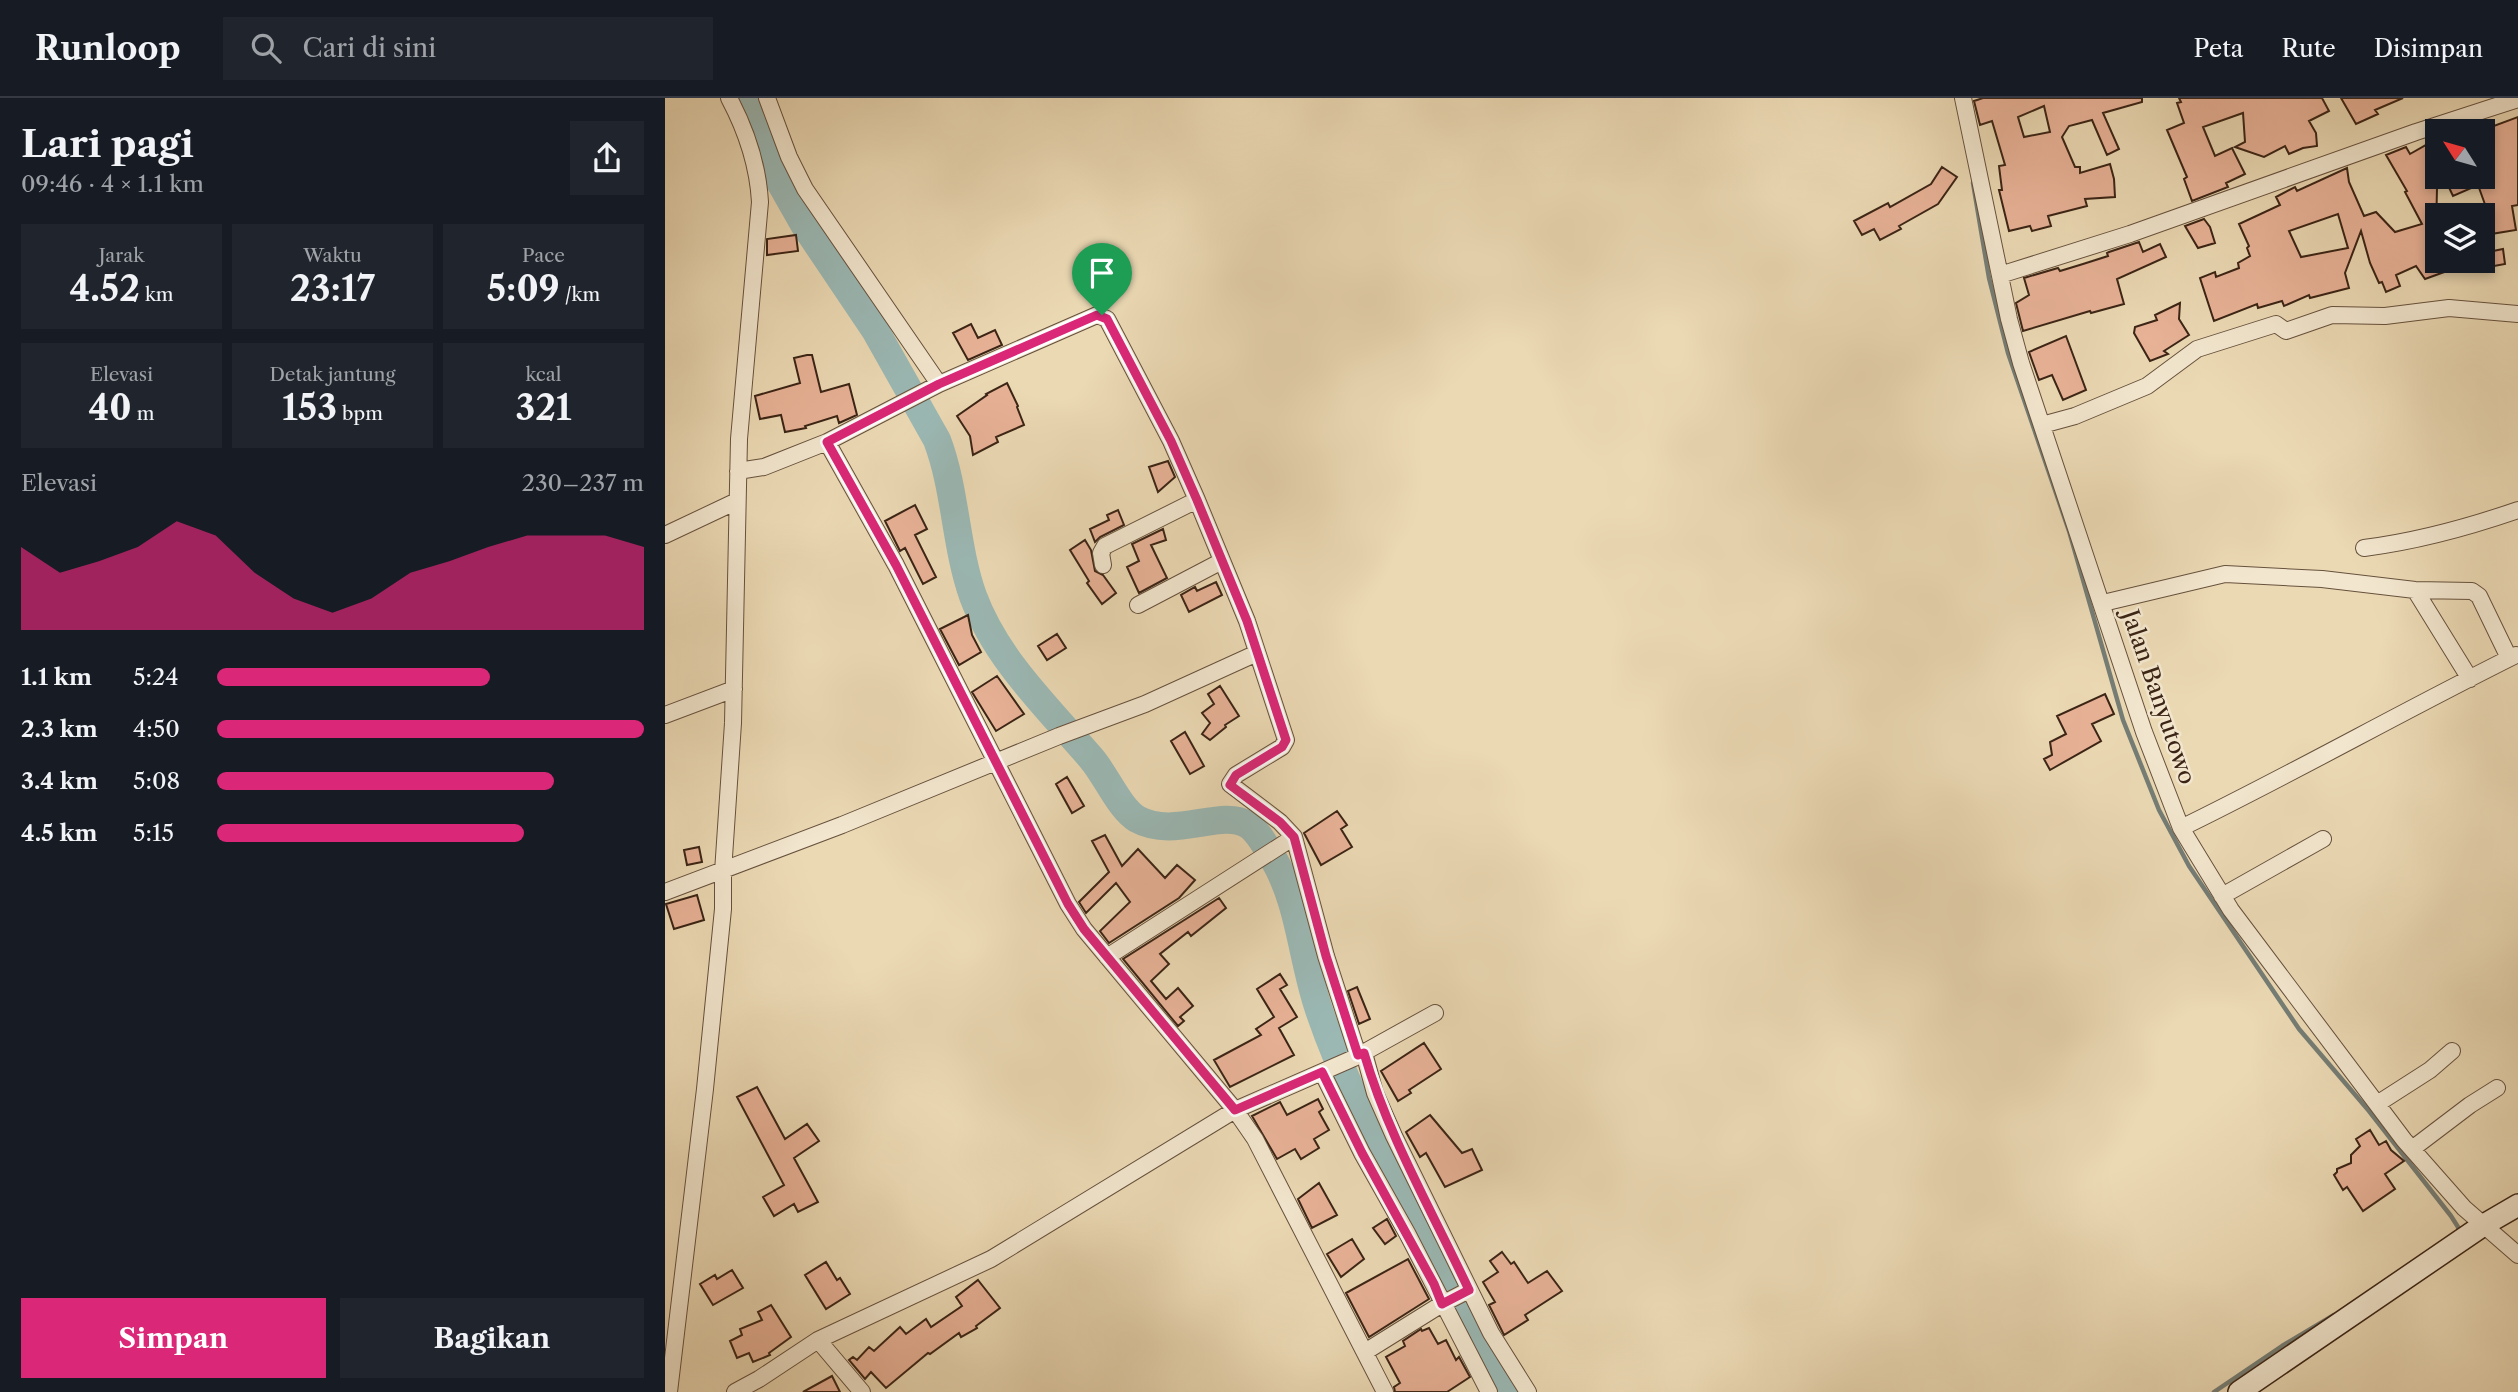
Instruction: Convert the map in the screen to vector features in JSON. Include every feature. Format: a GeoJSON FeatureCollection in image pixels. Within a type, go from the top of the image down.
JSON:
{"type":"FeatureCollection","features":[{"type":"Feature","properties":{"kind":"street"},"geometry":{"type":"LineString","coordinates":[[669,1392],[723,909],[734,689],[734,502],[742,471],[746,345],[760,194],[756,169],[737,113],[729,98]]}},
{"type":"Feature","properties":{"kind":"street"},"geometry":{"type":"LineString","coordinates":[[767,98],[789,157],[805,189],[935,386]]}},
{"type":"Feature","properties":{"kind":"street","name":"Jalan Banyutowo"},"geometry":{"type":"LineString","coordinates":[[1963,98],[2015,341],[2144,732],[2181,828],[2222,896],[2377,1104],[2482,1226],[2518,1255]]}},
{"type":"Feature","properties":{"kind":"street"},"geometry":{"type":"LineString","coordinates":[[2000,275],[2143,229],[2416,132],[2518,99]]}},
{"type":"Feature","properties":{"kind":"street"},"geometry":{"type":"LineString","coordinates":[[2042,425],[2075,416],[2147,386],[2197,349],[2276,324],[2286,331],[2332,315],[2385,316],[2449,308],[2518,314]]}},
{"type":"Feature","properties":{"kind":"street"},"geometry":{"type":"LineString","coordinates":[[742,471],[764,467],[827,442],[935,386],[1097,315],[1107,319],[1171,441],[1197,500],[1247,621],[1286,740],[1282,747],[1236,775],[1230,785],[1280,822],[1290,840],[1358,1055],[1467,1291],[1528,1392]]}},
{"type":"Feature","properties":{"kind":"street"},"geometry":{"type":"LineString","coordinates":[[827,442],[896,565],[1068,904],[1107,957],[1235,1110],[1255,1139],[1385,1392]]}},
{"type":"Feature","properties":{"kind":"street"},"geometry":{"type":"LineString","coordinates":[[1103,565],[1101,553],[1105,546],[1197,500]]}},
{"type":"Feature","properties":{"kind":"street"},"geometry":{"type":"LineString","coordinates":[[665,535],[734,502]]}},
{"type":"Feature","properties":{"kind":"street"},"geometry":{"type":"LineString","coordinates":[[2364,548],[2409,543],[2459,531],[2518,510]]}},
{"type":"Feature","properties":{"kind":"street"},"geometry":{"type":"LineString","coordinates":[[1138,605],[1222,561]]}},
{"type":"Feature","properties":{"kind":"street"},"geometry":{"type":"LineString","coordinates":[[2103,603],[2225,574],[2322,579],[2415,590],[2476,593],[2513,656],[2250,795],[2181,828]]}},
{"type":"Feature","properties":{"kind":"street"},"geometry":{"type":"LineString","coordinates":[[2415,590],[2470,678]]}},
{"type":"Feature","properties":{"kind":"street"},"geometry":{"type":"LineString","coordinates":[[665,892],[723,872],[1145,704],[1257,653]]}},
{"type":"Feature","properties":{"kind":"street"},"geometry":{"type":"LineString","coordinates":[[665,715],[734,689]]}},
{"type":"Feature","properties":{"kind":"street"},"geometry":{"type":"LineString","coordinates":[[2222,896],[2323,839]]}},
{"type":"Feature","properties":{"kind":"street"},"geometry":{"type":"LineString","coordinates":[[1107,957],[1290,840]]}},
{"type":"Feature","properties":{"kind":"street"},"geometry":{"type":"LineString","coordinates":[[735,1392],[818,1340],[991,1259],[1235,1110],[1358,1055],[1435,1013]]}},
{"type":"Feature","properties":{"kind":"street"},"geometry":{"type":"LineString","coordinates":[[2377,1104],[2430,1070],[2452,1051]]}},
{"type":"Feature","properties":{"kind":"street"},"geometry":{"type":"LineString","coordinates":[[1327,1069],[1362,1153],[1434,1284],[1489,1392]]}},
{"type":"Feature","properties":{"kind":"street"},"geometry":{"type":"LineString","coordinates":[[2413,1149],[2470,1105],[2497,1088]]}},
{"type":"Feature","properties":{"kind":"street"},"geometry":{"type":"LineString","coordinates":[[2239,1392],[2482,1226],[2518,1205]]}},
{"type":"Feature","properties":{"kind":"street"},"geometry":{"type":"LineString","coordinates":[[1365,1352],[1467,1291]]}},
{"type":"Feature","properties":{"kind":"street"},"geometry":{"type":"LineString","coordinates":[[818,1340],[862,1392]]}},
{"type":"Feature","properties":{"kind":"building"},"geometry":{"type":"Polygon","coordinates":[[[1983,98],[2142,98],[2142,102],[2103,113],[2119,149],[2107,155],[2092,120],[2069,126],[2062,137],[2075,167],[2080,167],[2080,173],[2110,164],[2115,197],[2085,199],[2087,206],[2048,216],[2051,226],[2032,231],[2030,226],[2009,231],[1999,190],[2002,190],[1999,166],[2005,165],[1992,121],[1980,125],[1974,101],[1983,98]],[[2044,106],[2018,117],[2024,137],[2050,132],[2044,106]]]}},
{"type":"Feature","properties":{"kind":"building"},"geometry":{"type":"Polygon","coordinates":[[[2179,98],[2322,98],[2329,111],[2309,121],[2316,133],[2317,146],[2289,154],[2285,146],[2264,157],[2235,147],[2245,142],[2243,113],[2203,127],[2215,156],[2232,148],[2245,174],[2226,183],[2228,187],[2192,201],[2184,179],[2187,177],[2167,130],[2184,123],[2177,103],[2181,102],[2179,98]]]}},
{"type":"Feature","properties":{"kind":"building"},"geometry":{"type":"Polygon","coordinates":[[[2341,98],[2403,98],[2375,110],[2378,114],[2356,124],[2341,98]]]}},
{"type":"Feature","properties":{"kind":"building"},"geometry":{"type":"Polygon","coordinates":[[[2518,117],[2518,205],[2512,206],[2516,230],[2495,233],[2495,203],[2484,203],[2479,189],[2495,189],[2495,126],[2518,117]]]}},
{"type":"Feature","properties":{"kind":"building"},"geometry":{"type":"Polygon","coordinates":[[[2425,146],[2425,189],[2437,189],[2437,203],[2425,203],[2425,273],[2442,273],[2425,279],[2416,266],[2396,275],[2400,286],[2386,292],[2370,263],[2361,231],[2345,273],[2349,288],[2310,298],[2309,295],[2284,306],[2282,301],[2258,308],[2257,304],[2214,321],[2200,278],[2215,272],[2216,277],[2239,268],[2238,263],[2250,256],[2247,248],[2249,246],[2239,224],[2280,205],[2276,197],[2295,187],[2297,191],[2347,168],[2349,182],[2364,216],[2376,212],[2395,232],[2422,224],[2386,155],[2406,147],[2410,154],[2425,146]],[[2338,214],[2289,231],[2301,257],[2348,248],[2338,214]]]}},
{"type":"Feature","properties":{"kind":"building"},"geometry":{"type":"Polygon","coordinates":[[[1942,167],[1957,177],[1938,204],[1880,240],[1874,229],[1862,235],[1854,221],[1888,203],[1890,207],[1931,184],[1942,167]]]}},
{"type":"Feature","properties":{"kind":"building"},"geometry":{"type":"Polygon","coordinates":[[[2450,189],[2469,189],[2453,196],[2450,189]]]}},
{"type":"Feature","properties":{"kind":"building"},"geometry":{"type":"Polygon","coordinates":[[[2204,219],[2210,227],[2215,243],[2198,248],[2185,226],[2204,219]]]}},
{"type":"Feature","properties":{"kind":"building"},"geometry":{"type":"Polygon","coordinates":[[[796,235],[798,251],[767,255],[767,239],[796,235]]]}},
{"type":"Feature","properties":{"kind":"building"},"geometry":{"type":"Polygon","coordinates":[[[2139,242],[2143,252],[2160,244],[2166,257],[2117,279],[2124,304],[2023,331],[2016,303],[2029,295],[2024,278],[2083,264],[2139,242]]]}},
{"type":"Feature","properties":{"kind":"building"},"geometry":{"type":"Polygon","coordinates":[[[2503,249],[2505,264],[2495,266],[2495,251],[2503,249]]]}},
{"type":"Feature","properties":{"kind":"building"},"geometry":{"type":"Polygon","coordinates":[[[2180,303],[2179,319],[2189,335],[2164,351],[2168,354],[2150,361],[2134,333],[2135,327],[2157,320],[2155,315],[2180,303]]]}},
{"type":"Feature","properties":{"kind":"building"},"geometry":{"type":"Polygon","coordinates":[[[971,324],[978,338],[995,330],[1002,345],[968,360],[953,333],[971,324]]]}},
{"type":"Feature","properties":{"kind":"building"},"geometry":{"type":"Polygon","coordinates":[[[2066,336],[2086,390],[2063,400],[2052,375],[2039,380],[2029,352],[2066,336]]]}},
{"type":"Feature","properties":{"kind":"building"},"geometry":{"type":"Polygon","coordinates":[[[812,355],[821,392],[849,384],[857,415],[839,423],[837,416],[805,426],[806,428],[785,432],[781,415],[760,419],[755,396],[800,383],[794,358],[812,355]]]}},
{"type":"Feature","properties":{"kind":"building"},"geometry":{"type":"Polygon","coordinates":[[[1007,383],[1024,425],[996,437],[998,442],[973,455],[970,436],[957,416],[986,394],[1007,383]]]}},
{"type":"Feature","properties":{"kind":"building"},"geometry":{"type":"Polygon","coordinates":[[[1168,461],[1175,477],[1158,492],[1149,467],[1168,461]]]}},
{"type":"Feature","properties":{"kind":"building"},"geometry":{"type":"Polygon","coordinates":[[[915,505],[927,529],[915,535],[936,577],[923,584],[905,548],[900,551],[885,521],[915,505]]]}},
{"type":"Feature","properties":{"kind":"building"},"geometry":{"type":"Polygon","coordinates":[[[1118,510],[1124,525],[1095,542],[1090,529],[1109,520],[1107,515],[1118,510]]]}},
{"type":"Feature","properties":{"kind":"building"},"geometry":{"type":"Polygon","coordinates":[[[1163,529],[1166,540],[1151,545],[1167,578],[1139,593],[1127,567],[1139,561],[1132,544],[1163,529]]]}},
{"type":"Feature","properties":{"kind":"building"},"geometry":{"type":"Polygon","coordinates":[[[1085,540],[1091,550],[1095,571],[1103,575],[1116,593],[1102,604],[1087,583],[1089,581],[1070,550],[1085,540]]]}},
{"type":"Feature","properties":{"kind":"building"},"geometry":{"type":"Polygon","coordinates":[[[1216,582],[1222,595],[1189,612],[1181,595],[1195,587],[1197,591],[1216,582]]]}},
{"type":"Feature","properties":{"kind":"building"},"geometry":{"type":"Polygon","coordinates":[[[968,615],[972,635],[981,652],[959,665],[940,629],[968,615]]]}},
{"type":"Feature","properties":{"kind":"building"},"geometry":{"type":"Polygon","coordinates":[[[1057,634],[1066,648],[1047,660],[1038,646],[1057,634]]]}},
{"type":"Feature","properties":{"kind":"building"},"geometry":{"type":"Polygon","coordinates":[[[997,676],[1024,714],[996,731],[972,692],[997,676]]]}},
{"type":"Feature","properties":{"kind":"building"},"geometry":{"type":"Polygon","coordinates":[[[1220,686],[1239,716],[1210,740],[1202,734],[1210,723],[1202,713],[1214,704],[1208,694],[1220,686]]]}},
{"type":"Feature","properties":{"kind":"building"},"geometry":{"type":"Polygon","coordinates":[[[2105,694],[2114,714],[2092,724],[2101,741],[2050,770],[2044,759],[2052,755],[2050,742],[2066,734],[2057,716],[2105,694]]]}},
{"type":"Feature","properties":{"kind":"building"},"geometry":{"type":"Polygon","coordinates":[[[1185,732],[1204,766],[1190,774],[1171,741],[1185,732]]]}},
{"type":"Feature","properties":{"kind":"building"},"geometry":{"type":"Polygon","coordinates":[[[1067,777],[1084,806],[1072,813],[1056,784],[1067,777]]]}},
{"type":"Feature","properties":{"kind":"building"},"geometry":{"type":"Polygon","coordinates":[[[1337,811],[1347,825],[1341,829],[1352,847],[1321,865],[1304,833],[1337,811]]]}},
{"type":"Feature","properties":{"kind":"building"},"geometry":{"type":"Polygon","coordinates":[[[1105,835],[1122,866],[1138,849],[1165,878],[1177,865],[1195,880],[1179,898],[1109,943],[1100,931],[1130,902],[1116,883],[1086,913],[1079,902],[1109,872],[1092,841],[1105,835]]]}},
{"type":"Feature","properties":{"kind":"building"},"geometry":{"type":"Polygon","coordinates":[[[699,847],[702,862],[687,865],[684,850],[699,847]]]}},
{"type":"Feature","properties":{"kind":"building"},"geometry":{"type":"Polygon","coordinates":[[[697,895],[704,920],[674,929],[666,904],[697,895]]]}},
{"type":"Feature","properties":{"kind":"building"},"geometry":{"type":"Polygon","coordinates":[[[1219,898],[1226,908],[1191,936],[1188,932],[1160,954],[1169,964],[1151,981],[1166,999],[1178,988],[1193,1006],[1180,1017],[1184,1021],[1178,1026],[1123,959],[1219,898]]]}},
{"type":"Feature","properties":{"kind":"building"},"geometry":{"type":"Polygon","coordinates":[[[1280,974],[1287,985],[1280,989],[1297,1017],[1279,1028],[1294,1055],[1230,1087],[1214,1060],[1261,1035],[1256,1029],[1274,1017],[1257,989],[1280,974]]]}},
{"type":"Feature","properties":{"kind":"building"},"geometry":{"type":"Polygon","coordinates":[[[1357,987],[1370,1019],[1359,1024],[1348,991],[1357,987]]]}},
{"type":"Feature","properties":{"kind":"building"},"geometry":{"type":"Polygon","coordinates":[[[1424,1043],[1441,1069],[1409,1090],[1411,1093],[1398,1101],[1381,1071],[1424,1043]]]}},
{"type":"Feature","properties":{"kind":"building"},"geometry":{"type":"Polygon","coordinates":[[[757,1087],[785,1139],[807,1124],[819,1141],[794,1158],[818,1202],[798,1212],[794,1204],[774,1216],[763,1197],[784,1185],[737,1097],[757,1087]]]}},
{"type":"Feature","properties":{"kind":"building"},"geometry":{"type":"Polygon","coordinates":[[[1318,1099],[1323,1109],[1319,1112],[1329,1130],[1314,1139],[1319,1148],[1301,1159],[1295,1149],[1277,1159],[1252,1116],[1280,1102],[1287,1115],[1318,1099]]]}},
{"type":"Feature","properties":{"kind":"building"},"geometry":{"type":"Polygon","coordinates":[[[1430,1115],[1462,1153],[1472,1149],[1482,1170],[1445,1187],[1426,1153],[1420,1157],[1406,1132],[1430,1115]]]}},
{"type":"Feature","properties":{"kind":"building"},"geometry":{"type":"Polygon","coordinates":[[[2370,1130],[2379,1145],[2386,1141],[2391,1150],[2404,1161],[2385,1174],[2395,1189],[2363,1211],[2347,1187],[2343,1190],[2334,1175],[2337,1169],[2351,1163],[2351,1155],[2360,1146],[2356,1139],[2370,1130]]]}},
{"type":"Feature","properties":{"kind":"building"},"geometry":{"type":"Polygon","coordinates":[[[1319,1183],[1337,1215],[1312,1228],[1298,1199],[1319,1183]]]}},
{"type":"Feature","properties":{"kind":"building"},"geometry":{"type":"Polygon","coordinates":[[[1387,1219],[1396,1236],[1385,1244],[1373,1228],[1387,1219]]]}},
{"type":"Feature","properties":{"kind":"building"},"geometry":{"type":"Polygon","coordinates":[[[1352,1239],[1364,1259],[1341,1277],[1327,1254],[1352,1239]]]}},
{"type":"Feature","properties":{"kind":"building"},"geometry":{"type":"Polygon","coordinates":[[[1502,1252],[1511,1264],[1514,1262],[1528,1283],[1547,1271],[1562,1291],[1525,1315],[1528,1320],[1504,1335],[1489,1305],[1495,1302],[1483,1282],[1498,1272],[1490,1261],[1502,1252]]]}},
{"type":"Feature","properties":{"kind":"building"},"geometry":{"type":"Polygon","coordinates":[[[1408,1259],[1429,1299],[1369,1337],[1346,1293],[1408,1259]]]}},
{"type":"Feature","properties":{"kind":"building"},"geometry":{"type":"Polygon","coordinates":[[[826,1262],[850,1294],[826,1309],[805,1275],[826,1262]]]}},
{"type":"Feature","properties":{"kind":"building"},"geometry":{"type":"Polygon","coordinates":[[[732,1270],[743,1288],[713,1305],[700,1284],[715,1275],[717,1279],[732,1270]]]}},
{"type":"Feature","properties":{"kind":"building"},"geometry":{"type":"Polygon","coordinates":[[[978,1280],[1000,1308],[976,1326],[977,1328],[961,1337],[959,1333],[928,1353],[886,1388],[871,1372],[865,1379],[849,1360],[853,1357],[857,1360],[869,1347],[874,1351],[900,1327],[906,1334],[926,1319],[931,1327],[962,1306],[956,1297],[978,1280]]]}},
{"type":"Feature","properties":{"kind":"building"},"geometry":{"type":"Polygon","coordinates":[[[771,1305],[791,1337],[769,1353],[770,1355],[753,1362],[749,1353],[737,1358],[730,1341],[742,1335],[740,1329],[762,1320],[758,1312],[771,1305]]]}},
{"type":"Feature","properties":{"kind":"building"},"geometry":{"type":"Polygon","coordinates":[[[1429,1328],[1438,1344],[1446,1340],[1456,1360],[1459,1357],[1470,1377],[1447,1392],[1395,1392],[1394,1387],[1400,1383],[1386,1357],[1405,1346],[1403,1341],[1421,1329],[1422,1331],[1429,1328]]]}},
{"type":"Feature","properties":{"kind":"building"},"geometry":{"type":"Polygon","coordinates":[[[832,1376],[840,1392],[803,1392],[832,1376]]]}},
{"type":"Feature","properties":{"kind":"waterway"},"geometry":{"type":"LineString","coordinates":[[753,98],[765,129],[772,164],[780,182],[805,226],[875,330],[937,440],[948,478],[967,577],[983,619],[995,641],[1025,682],[1097,765],[1130,814],[1152,825],[1167,826],[1237,821],[1252,828],[1262,840],[1282,875],[1289,894],[1313,991],[1343,1071],[1474,1335],[1511,1392]]}},
{"type":"Feature","properties":{"kind":"waterway"},"geometry":{"type":"LineString","coordinates":[[1973,183],[1989,278],[2008,353],[2069,531],[2123,720],[2159,810],[2189,866],[2299,1029],[2369,1111],[2451,1216],[2458,1227],[2459,1235]]}},
{"type":"Feature","properties":{"kind":"waterway"},"geometry":{"type":"LineString","coordinates":[[2214,1392],[2334,1315]]}},
{"type":"Feature","properties":{"kind":"route"},"geometry":{"type":"LineString","coordinates":[[1102,315],[1107,319],[1171,441],[1247,621],[1286,740],[1282,747],[1236,775],[1230,781],[1230,786],[1280,822],[1294,837],[1326,956],[1358,1055],[1364,1053],[1375,1093],[1394,1136],[1469,1290],[1442,1304],[1322,1072],[1235,1110],[1084,929],[1068,904],[896,565],[827,442],[939,384],[1102,315]]}}]}
